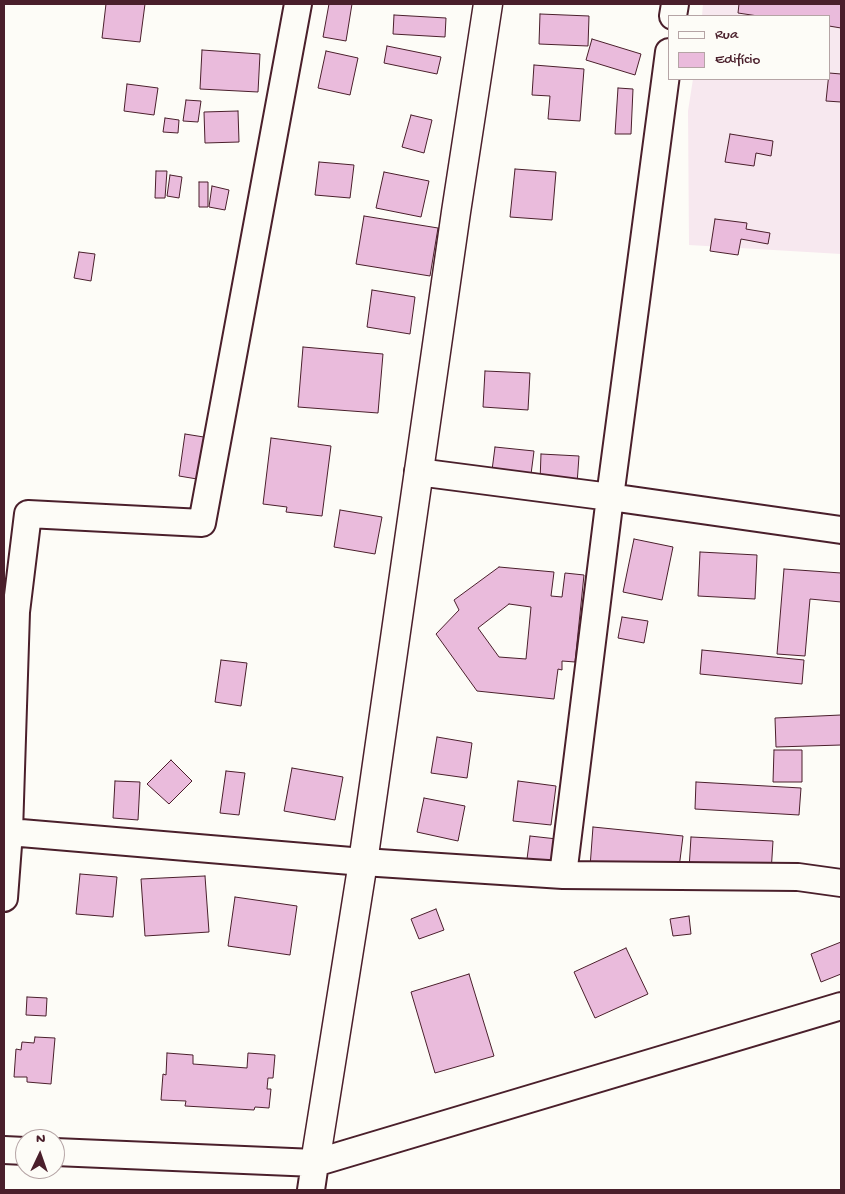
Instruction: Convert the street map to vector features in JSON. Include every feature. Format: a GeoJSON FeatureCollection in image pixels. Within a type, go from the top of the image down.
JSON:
{"type":"FeatureCollection","features":[{"type":"Feature","properties":{"kind":"main road"},"geometry":{"type":"LineString","coordinates":[[315,1163],[363,862],[418,472],[488,4]]}},
{"type":"Feature","properties":{"kind":"street"},"geometry":{"type":"LineString","coordinates":[[4,898],[10,611],[28,514],[202,523],[298,4]]}},
{"type":"Feature","properties":{"kind":"street"},"geometry":{"type":"LineString","coordinates":[[563,875],[610,496],[668,60]]}},
{"type":"Feature","properties":{"kind":"street"},"geometry":{"type":"LineString","coordinates":[[418,472],[610,496],[841,530]]}},
{"type":"Feature","properties":{"kind":"street"},"geometry":{"type":"LineString","coordinates":[[6,832],[363,862],[563,875],[798,877],[841,883]]}},
{"type":"Feature","properties":{"kind":"street"},"geometry":{"type":"LineString","coordinates":[[65,1152],[315,1163],[841,1006]]}},
{"type":"Feature","properties":{"kind":"street"},"geometry":{"type":"LineString","coordinates":[[311,1190],[315,1163]]}},
{"type":"Feature","properties":{"kind":"shaded area"},"geometry":{"type":"Polygon","coordinates":[[[703,4],[739,4],[738,13],[751,15],[702,15],[703,4]]]}},
{"type":"Feature","properties":{"kind":"shaded area"},"geometry":{"type":"Polygon","coordinates":[[[830,26],[841,28],[841,254],[689,245],[688,111],[693,80],[830,80],[830,26]]]}},
{"type":"Feature","properties":{"kind":"building"},"geometry":{"type":"Polygon","coordinates":[[[106,4],[145,4],[140,42],[102,38],[106,4]]]}},
{"type":"Feature","properties":{"kind":"building"},"geometry":{"type":"Polygon","coordinates":[[[329,4],[352,4],[346,41],[323,37],[329,4]]]}},
{"type":"Feature","properties":{"kind":"building"},"geometry":{"type":"Polygon","coordinates":[[[739,4],[841,4],[841,28],[830,26],[830,15],[751,15],[738,13],[739,4]]]}},
{"type":"Feature","properties":{"kind":"building"},"geometry":{"type":"Polygon","coordinates":[[[540,14],[589,16],[588,46],[539,44],[540,14]]]}},
{"type":"Feature","properties":{"kind":"building"},"geometry":{"type":"Polygon","coordinates":[[[394,15],[446,18],[445,37],[393,34],[394,15]]]}},
{"type":"Feature","properties":{"kind":"building"},"geometry":{"type":"Polygon","coordinates":[[[592,39],[641,54],[635,75],[586,60],[592,39]]]}},
{"type":"Feature","properties":{"kind":"building"},"geometry":{"type":"Polygon","coordinates":[[[387,46],[441,57],[437,74],[384,63],[387,46]]]}},
{"type":"Feature","properties":{"kind":"building"},"geometry":{"type":"Polygon","coordinates":[[[202,50],[260,54],[258,92],[200,89],[202,50]]]}},
{"type":"Feature","properties":{"kind":"building"},"geometry":{"type":"Polygon","coordinates":[[[326,51],[358,58],[350,95],[318,88],[326,51]]]}},
{"type":"Feature","properties":{"kind":"building"},"geometry":{"type":"Polygon","coordinates":[[[534,65],[584,69],[580,121],[548,119],[550,96],[532,95],[534,65]]]}},
{"type":"Feature","properties":{"kind":"building"},"geometry":{"type":"Polygon","coordinates":[[[830,73],[841,74],[841,102],[826,101],[830,73]]]}},
{"type":"Feature","properties":{"kind":"building"},"geometry":{"type":"Polygon","coordinates":[[[127,84],[158,88],[154,115],[124,111],[127,84]]]}},
{"type":"Feature","properties":{"kind":"building"},"geometry":{"type":"Polygon","coordinates":[[[618,88],[633,89],[631,134],[615,134],[618,88]]]}},
{"type":"Feature","properties":{"kind":"building"},"geometry":{"type":"Polygon","coordinates":[[[186,100],[201,101],[198,122],[183,121],[186,100]]]}},
{"type":"Feature","properties":{"kind":"building"},"geometry":{"type":"Polygon","coordinates":[[[238,111],[239,142],[205,143],[204,112],[238,111]]]}},
{"type":"Feature","properties":{"kind":"building"},"geometry":{"type":"Polygon","coordinates":[[[411,115],[432,120],[424,153],[402,147],[411,115]]]}},
{"type":"Feature","properties":{"kind":"building"},"geometry":{"type":"Polygon","coordinates":[[[165,118],[179,120],[178,133],[163,132],[165,118]]]}},
{"type":"Feature","properties":{"kind":"building"},"geometry":{"type":"Polygon","coordinates":[[[730,134],[773,141],[771,156],[756,153],[754,166],[725,162],[730,134]]]}},
{"type":"Feature","properties":{"kind":"building"},"geometry":{"type":"Polygon","coordinates":[[[319,162],[354,165],[350,198],[315,195],[319,162]]]}},
{"type":"Feature","properties":{"kind":"building"},"geometry":{"type":"Polygon","coordinates":[[[515,169],[556,172],[552,220],[510,217],[515,169]]]}},
{"type":"Feature","properties":{"kind":"building"},"geometry":{"type":"Polygon","coordinates":[[[156,171],[167,171],[165,198],[155,198],[156,171]]]}},
{"type":"Feature","properties":{"kind":"building"},"geometry":{"type":"Polygon","coordinates":[[[384,172],[429,181],[421,217],[376,208],[384,172]]]}},
{"type":"Feature","properties":{"kind":"building"},"geometry":{"type":"Polygon","coordinates":[[[170,175],[182,177],[179,198],[167,196],[170,175]]]}},
{"type":"Feature","properties":{"kind":"building"},"geometry":{"type":"Polygon","coordinates":[[[199,182],[208,182],[208,207],[199,207],[199,182]]]}},
{"type":"Feature","properties":{"kind":"building"},"geometry":{"type":"Polygon","coordinates":[[[212,186],[229,190],[225,210],[209,207],[212,186]]]}},
{"type":"Feature","properties":{"kind":"building"},"geometry":{"type":"Polygon","coordinates":[[[364,216],[438,228],[430,276],[356,264],[364,216]]]}},
{"type":"Feature","properties":{"kind":"building"},"geometry":{"type":"Polygon","coordinates":[[[715,219],[747,223],[746,229],[770,233],[768,244],[741,239],[738,255],[710,251],[715,219]]]}},
{"type":"Feature","properties":{"kind":"building"},"geometry":{"type":"Polygon","coordinates":[[[79,252],[95,254],[91,281],[74,278],[79,252]]]}},
{"type":"Feature","properties":{"kind":"building"},"geometry":{"type":"Polygon","coordinates":[[[372,290],[415,297],[410,334],[367,327],[372,290]]]}},
{"type":"Feature","properties":{"kind":"building"},"geometry":{"type":"Polygon","coordinates":[[[303,347],[383,354],[378,413],[298,407],[303,347]]]}},
{"type":"Feature","properties":{"kind":"building"},"geometry":{"type":"Polygon","coordinates":[[[485,371],[530,373],[528,410],[483,407],[485,371]]]}},
{"type":"Feature","properties":{"kind":"building"},"geometry":{"type":"Polygon","coordinates":[[[185,434],[210,438],[203,480],[179,476],[185,434]]]}},
{"type":"Feature","properties":{"kind":"building"},"geometry":{"type":"Polygon","coordinates":[[[271,438],[331,446],[322,516],[286,512],[287,507],[263,504],[271,438]]]}},
{"type":"Feature","properties":{"kind":"building"},"geometry":{"type":"Polygon","coordinates":[[[495,447],[534,451],[530,482],[491,478],[495,447]]]}},
{"type":"Feature","properties":{"kind":"building"},"geometry":{"type":"Polygon","coordinates":[[[541,454],[579,456],[577,484],[540,482],[541,454]]]}},
{"type":"Feature","properties":{"kind":"building"},"geometry":{"type":"Polygon","coordinates":[[[340,510],[382,517],[375,554],[334,547],[340,510]]]}},
{"type":"Feature","properties":{"kind":"building"},"geometry":{"type":"Polygon","coordinates":[[[634,539],[673,547],[662,600],[623,592],[634,539]]]}},
{"type":"Feature","properties":{"kind":"building"},"geometry":{"type":"Polygon","coordinates":[[[700,552],[757,555],[755,599],[698,596],[700,552]]]}},
{"type":"Feature","properties":{"kind":"building"},"geometry":{"type":"Polygon","coordinates":[[[499,567],[554,572],[551,596],[562,597],[565,573],[584,575],[575,662],[562,661],[562,670],[558,669],[554,699],[477,691],[436,634],[459,610],[454,600],[499,567]],[[509,604],[478,628],[499,657],[526,659],[531,607],[509,604]]]}},
{"type":"Feature","properties":{"kind":"building"},"geometry":{"type":"Polygon","coordinates":[[[784,569],[841,573],[841,602],[810,599],[805,656],[777,654],[784,569]]]}},
{"type":"Feature","properties":{"kind":"building"},"geometry":{"type":"Polygon","coordinates":[[[622,617],[648,621],[644,643],[618,638],[622,617]]]}},
{"type":"Feature","properties":{"kind":"building"},"geometry":{"type":"Polygon","coordinates":[[[702,650],[804,660],[802,684],[700,674],[702,650]]]}},
{"type":"Feature","properties":{"kind":"building"},"geometry":{"type":"Polygon","coordinates":[[[221,660],[247,663],[241,706],[215,702],[221,660]]]}},
{"type":"Feature","properties":{"kind":"building"},"geometry":{"type":"Polygon","coordinates":[[[841,715],[841,745],[776,747],[775,718],[841,715]]]}},
{"type":"Feature","properties":{"kind":"building"},"geometry":{"type":"Polygon","coordinates":[[[437,737],[472,743],[467,778],[431,773],[437,737]]]}},
{"type":"Feature","properties":{"kind":"building"},"geometry":{"type":"Polygon","coordinates":[[[774,750],[802,750],[802,782],[773,782],[774,750]]]}},
{"type":"Feature","properties":{"kind":"building"},"geometry":{"type":"Polygon","coordinates":[[[171,760],[192,781],[169,804],[147,784],[171,760]]]}},
{"type":"Feature","properties":{"kind":"building"},"geometry":{"type":"Polygon","coordinates":[[[292,768],[343,777],[335,820],[284,811],[292,768]]]}},
{"type":"Feature","properties":{"kind":"building"},"geometry":{"type":"Polygon","coordinates":[[[226,771],[245,773],[239,815],[220,813],[226,771]]]}},
{"type":"Feature","properties":{"kind":"building"},"geometry":{"type":"Polygon","coordinates":[[[115,781],[140,782],[138,820],[113,818],[115,781]]]}},
{"type":"Feature","properties":{"kind":"building"},"geometry":{"type":"Polygon","coordinates":[[[518,781],[556,786],[551,825],[513,821],[518,781]]]}},
{"type":"Feature","properties":{"kind":"building"},"geometry":{"type":"Polygon","coordinates":[[[696,782],[801,788],[799,815],[695,809],[696,782]]]}},
{"type":"Feature","properties":{"kind":"building"},"geometry":{"type":"Polygon","coordinates":[[[424,798],[465,806],[458,841],[417,832],[424,798]]]}},
{"type":"Feature","properties":{"kind":"building"},"geometry":{"type":"Polygon","coordinates":[[[593,827],[683,836],[678,876],[590,867],[593,827]]]}},
{"type":"Feature","properties":{"kind":"building"},"geometry":{"type":"Polygon","coordinates":[[[530,836],[557,839],[554,862],[527,859],[530,836]]]}},
{"type":"Feature","properties":{"kind":"building"},"geometry":{"type":"Polygon","coordinates":[[[691,837],[773,841],[771,873],[689,869],[691,837]]]}},
{"type":"Feature","properties":{"kind":"building"},"geometry":{"type":"Polygon","coordinates":[[[80,874],[117,877],[113,917],[76,914],[80,874]]]}},
{"type":"Feature","properties":{"kind":"building"},"geometry":{"type":"Polygon","coordinates":[[[205,876],[209,932],[145,936],[141,879],[205,876]]]}},
{"type":"Feature","properties":{"kind":"building"},"geometry":{"type":"Polygon","coordinates":[[[235,897],[297,906],[290,955],[228,946],[235,897]]]}},
{"type":"Feature","properties":{"kind":"building"},"geometry":{"type":"Polygon","coordinates":[[[436,909],[444,930],[419,939],[411,919],[436,909]]]}},
{"type":"Feature","properties":{"kind":"building"},"geometry":{"type":"Polygon","coordinates":[[[689,916],[691,934],[673,936],[670,919],[689,916]]]}},
{"type":"Feature","properties":{"kind":"building"},"geometry":{"type":"Polygon","coordinates":[[[841,942],[841,974],[821,982],[811,954],[841,942]]]}},
{"type":"Feature","properties":{"kind":"building"},"geometry":{"type":"Polygon","coordinates":[[[626,948],[648,994],[595,1018],[574,972],[626,948]]]}},
{"type":"Feature","properties":{"kind":"building"},"geometry":{"type":"Polygon","coordinates":[[[469,974],[494,1056],[435,1073],[411,992],[469,974]]]}},
{"type":"Feature","properties":{"kind":"building"},"geometry":{"type":"Polygon","coordinates":[[[27,997],[47,998],[46,1016],[26,1015],[27,997]]]}},
{"type":"Feature","properties":{"kind":"building"},"geometry":{"type":"Polygon","coordinates":[[[35,1037],[55,1038],[51,1084],[27,1082],[27,1077],[14,1077],[16,1049],[21,1050],[22,1042],[34,1043],[35,1037]]]}},
{"type":"Feature","properties":{"kind":"building"},"geometry":{"type":"Polygon","coordinates":[[[167,1053],[193,1055],[193,1064],[247,1068],[248,1053],[275,1055],[273,1078],[268,1078],[267,1089],[271,1089],[269,1108],[255,1107],[254,1110],[185,1106],[186,1101],[161,1100],[163,1074],[166,1075],[167,1053]]]}}]}
